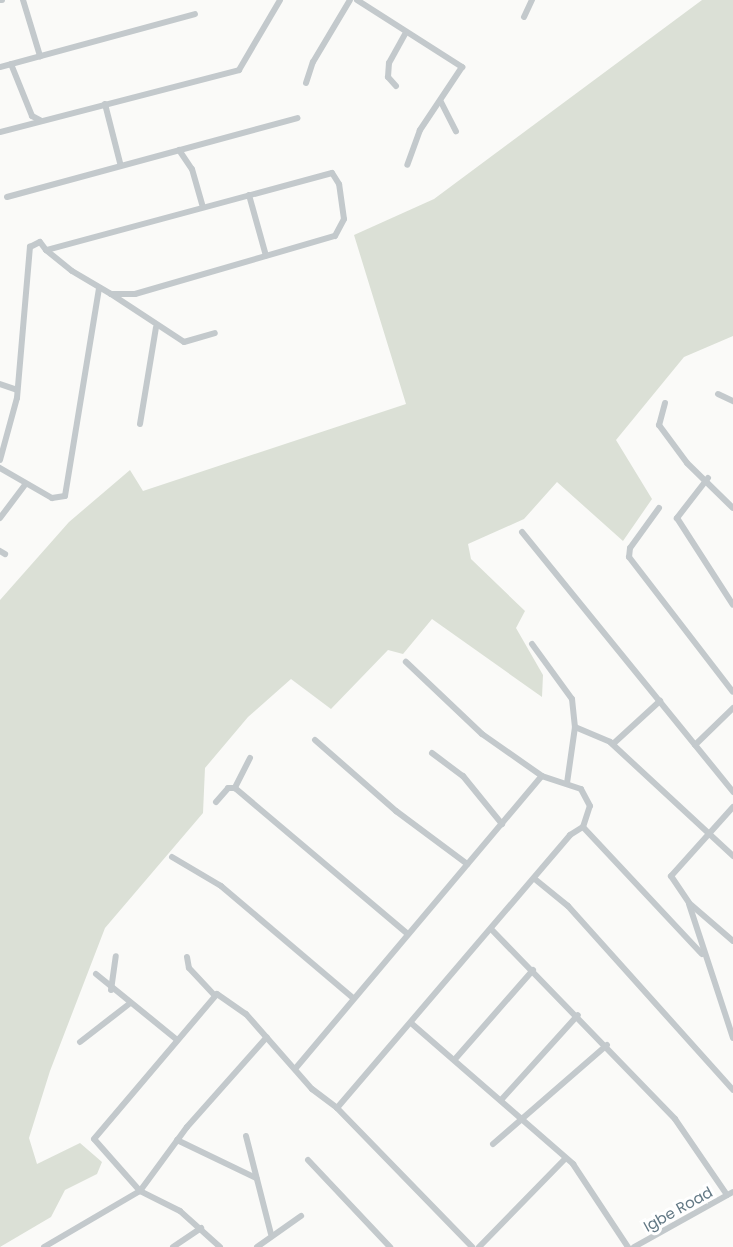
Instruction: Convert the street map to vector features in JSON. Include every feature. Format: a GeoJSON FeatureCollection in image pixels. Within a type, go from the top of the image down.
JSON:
{"type":"FeatureCollection","features":[{"type":"Feature","properties":{"kind":"street"},"geometry":{"type":"LineString","coordinates":[[23,0],[40,56]]}},
{"type":"Feature","properties":{"kind":"street"},"geometry":{"type":"LineString","coordinates":[[0,132],[239,70],[279,0]]}},
{"type":"Feature","properties":{"kind":"street"},"geometry":{"type":"LineString","coordinates":[[306,83],[313,62],[350,0]]}},
{"type":"Feature","properties":{"kind":"street"},"geometry":{"type":"LineString","coordinates":[[357,0],[461,64],[441,102],[418,134],[407,165]]}},
{"type":"Feature","properties":{"kind":"street"},"geometry":{"type":"LineString","coordinates":[[524,17],[532,0]]}},
{"type":"Feature","properties":{"kind":"street"},"geometry":{"type":"LineString","coordinates":[[0,67],[195,14]]}},
{"type":"Feature","properties":{"kind":"street"},"geometry":{"type":"LineString","coordinates":[[396,86],[388,76],[389,63],[406,32]]}},
{"type":"Feature","properties":{"kind":"street"},"geometry":{"type":"LineString","coordinates":[[11,64],[32,116],[40,120]]}},
{"type":"Feature","properties":{"kind":"street"},"geometry":{"type":"LineString","coordinates":[[441,102],[456,131]]}},
{"type":"Feature","properties":{"kind":"street"},"geometry":{"type":"LineString","coordinates":[[105,105],[120,163]]}},
{"type":"Feature","properties":{"kind":"street"},"geometry":{"type":"LineString","coordinates":[[28,124],[32,116]]}},
{"type":"Feature","properties":{"kind":"street"},"geometry":{"type":"LineString","coordinates":[[7,196],[120,163],[179,150],[297,118]]}},
{"type":"Feature","properties":{"kind":"street"},"geometry":{"type":"LineString","coordinates":[[179,150],[192,169],[202,205]]}},
{"type":"Feature","properties":{"kind":"street"},"geometry":{"type":"LineString","coordinates":[[46,250],[202,205],[332,173],[339,184],[345,219],[334,236],[135,294],[111,294]]}},
{"type":"Feature","properties":{"kind":"street"},"geometry":{"type":"LineString","coordinates":[[249,195],[266,256]]}},
{"type":"Feature","properties":{"kind":"street"},"geometry":{"type":"LineString","coordinates":[[0,460],[16,390],[30,247],[40,242],[46,250],[156,327],[188,343],[215,333]]}},
{"type":"Feature","properties":{"kind":"street"},"geometry":{"type":"LineString","coordinates":[[0,468],[24,486],[58,501],[65,496],[99,288]]}},
{"type":"Feature","properties":{"kind":"street"},"geometry":{"type":"LineString","coordinates":[[140,424],[156,327]]}},
{"type":"Feature","properties":{"kind":"street"},"geometry":{"type":"LineString","coordinates":[[0,384],[16,390]]}},
{"type":"Feature","properties":{"kind":"street"},"geometry":{"type":"LineString","coordinates":[[718,394],[733,401]]}},
{"type":"Feature","properties":{"kind":"street"},"geometry":{"type":"LineString","coordinates":[[665,403],[659,425],[687,463],[708,478],[733,508]]}},
{"type":"Feature","properties":{"kind":"street"},"geometry":{"type":"LineString","coordinates":[[708,478],[677,518],[733,605]]}},
{"type":"Feature","properties":{"kind":"street"},"geometry":{"type":"LineString","coordinates":[[0,518],[24,486]]}},
{"type":"Feature","properties":{"kind":"street"},"geometry":{"type":"LineString","coordinates":[[659,508],[628,553],[733,692]]}},
{"type":"Feature","properties":{"kind":"street"},"geometry":{"type":"LineString","coordinates":[[522,532],[733,792]]}},
{"type":"Feature","properties":{"kind":"street"},"geometry":{"type":"LineString","coordinates":[[532,644],[572,699],[575,727],[567,783]]}},
{"type":"Feature","properties":{"kind":"street"},"geometry":{"type":"LineString","coordinates":[[337,1108],[536,880],[570,835],[583,827],[590,800],[567,783],[543,777],[482,734],[406,662]]}},
{"type":"Feature","properties":{"kind":"street"},"geometry":{"type":"LineString","coordinates":[[613,744],[660,700]]}},
{"type":"Feature","properties":{"kind":"street"},"geometry":{"type":"LineString","coordinates":[[694,745],[733,708]]}},
{"type":"Feature","properties":{"kind":"street"},"geometry":{"type":"LineString","coordinates":[[575,727],[590,729],[613,744],[733,856]]}},
{"type":"Feature","properties":{"kind":"street"},"geometry":{"type":"LineString","coordinates":[[315,740],[466,864]]}},
{"type":"Feature","properties":{"kind":"street"},"geometry":{"type":"LineString","coordinates":[[432,753],[463,776],[502,824]]}},
{"type":"Feature","properties":{"kind":"street"},"geometry":{"type":"LineString","coordinates":[[235,788],[250,758]]}},
{"type":"Feature","properties":{"kind":"street"},"geometry":{"type":"LineString","coordinates":[[295,1069],[352,997],[543,777]]}},
{"type":"Feature","properties":{"kind":"street"},"geometry":{"type":"LineString","coordinates":[[216,802],[228,788],[235,788],[408,934]]}},
{"type":"Feature","properties":{"kind":"street"},"geometry":{"type":"LineString","coordinates":[[733,807],[671,876],[689,903],[733,941]]}},
{"type":"Feature","properties":{"kind":"street"},"geometry":{"type":"LineString","coordinates":[[583,827],[702,954]]}},
{"type":"Feature","properties":{"kind":"street"},"geometry":{"type":"LineString","coordinates":[[172,857],[221,886],[352,997]]}},
{"type":"Feature","properties":{"kind":"street"},"geometry":{"type":"LineString","coordinates":[[536,880],[568,906],[733,1090]]}},
{"type":"Feature","properties":{"kind":"street"},"geometry":{"type":"LineString","coordinates":[[689,903],[702,954],[733,1038]]}},
{"type":"Feature","properties":{"kind":"street"},"geometry":{"type":"LineString","coordinates":[[492,930],[578,1015],[675,1119],[730,1194]]}},
{"type":"Feature","properties":{"kind":"street"},"geometry":{"type":"LineString","coordinates":[[111,990],[116,956]]}},
{"type":"Feature","properties":{"kind":"street"},"geometry":{"type":"LineString","coordinates":[[187,957],[189,968],[214,994],[246,1014],[295,1069],[337,1108],[472,1247]]}},
{"type":"Feature","properties":{"kind":"street"},"geometry":{"type":"LineString","coordinates":[[456,1058],[533,970]]}},
{"type":"Feature","properties":{"kind":"street"},"geometry":{"type":"LineString","coordinates":[[96,974],[129,1005],[176,1040]]}},
{"type":"Feature","properties":{"kind":"street"},"geometry":{"type":"LineString","coordinates":[[214,994],[94,1137],[140,1191],[201,1228],[220,1247]]}},
{"type":"Feature","properties":{"kind":"street"},"geometry":{"type":"LineString","coordinates":[[80,1042],[129,1005]]}},
{"type":"Feature","properties":{"kind":"street"},"geometry":{"type":"LineString","coordinates":[[502,1099],[578,1015]]}},
{"type":"Feature","properties":{"kind":"street"},"geometry":{"type":"LineString","coordinates":[[411,1023],[456,1058],[566,1158],[607,1208],[628,1247]]}},
{"type":"Feature","properties":{"kind":"street"},"geometry":{"type":"LineString","coordinates":[[44,1247],[140,1191],[177,1140],[267,1037]]}},
{"type":"Feature","properties":{"kind":"street"},"geometry":{"type":"LineString","coordinates":[[493,1144],[607,1045]]}},
{"type":"Feature","properties":{"kind":"street"},"geometry":{"type":"LineString","coordinates":[[246,1136],[271,1234]]}},
{"type":"Feature","properties":{"kind":"street"},"geometry":{"type":"LineString","coordinates":[[177,1140],[256,1178]]}},
{"type":"Feature","properties":{"kind":"street"},"geometry":{"type":"LineString","coordinates":[[479,1247],[566,1158]]}},
{"type":"Feature","properties":{"kind":"street"},"geometry":{"type":"LineString","coordinates":[[308,1161],[390,1247]]}},
{"type":"Feature","properties":{"kind":"street","name":"Igbe Road"},"geometry":{"type":"LineString","coordinates":[[638,1246],[730,1194]]}},
{"type":"Feature","properties":{"kind":"street"},"geometry":{"type":"LineString","coordinates":[[257,1247],[271,1234],[301,1216]]}},
{"type":"Feature","properties":{"kind":"street"},"geometry":{"type":"LineString","coordinates":[[172,1247],[201,1228]]}},
{"type":"Feature","properties":{"kind":"shaded area"},"geometry":{"type":"Polygon","coordinates":[[[702,0],[733,0],[733,336],[684,357],[616,440],[652,499],[623,541],[557,482],[524,519],[468,544],[471,559],[525,611],[516,628],[543,675],[542,697],[432,619],[403,654],[388,650],[331,709],[291,679],[248,717],[205,768],[203,813],[105,928],[50,1071],[29,1138],[37,1164],[80,1143],[102,1162],[97,1174],[65,1190],[51,1217],[0,1247],[0,600],[69,522],[130,470],[143,491],[406,404],[354,235],[434,199],[702,0]]]}}]}
